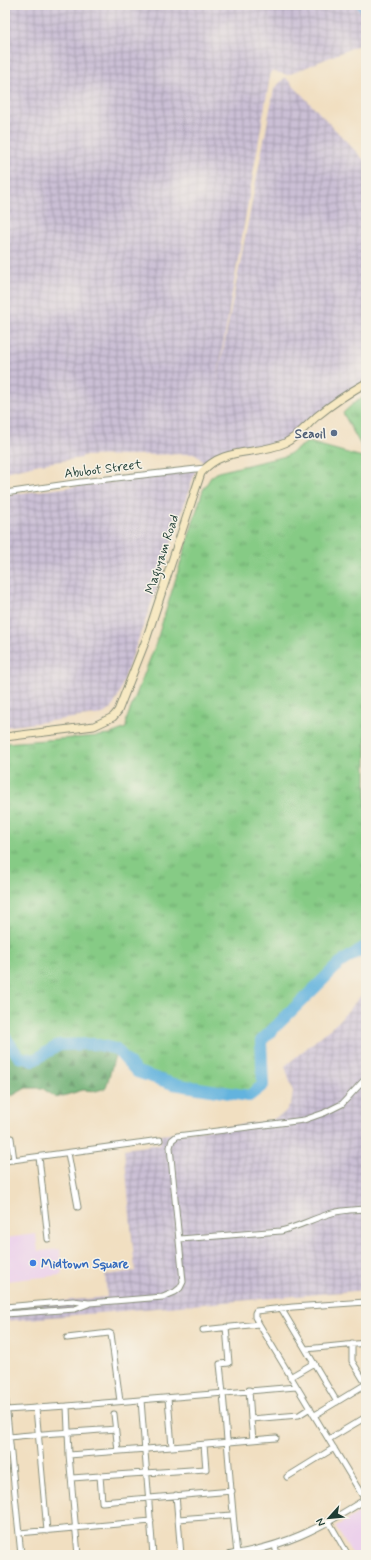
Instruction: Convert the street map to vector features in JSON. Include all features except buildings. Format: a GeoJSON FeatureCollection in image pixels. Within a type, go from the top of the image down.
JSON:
{"type":"FeatureCollection","features":[{"type":"Feature","properties":{"kind":"main road"},"geometry":{"type":"LineString","coordinates":[[205,468],[211,462],[225,456],[266,448],[286,442],[341,397],[366,383]]}},
{"type":"Feature","properties":{"kind":"main road","name":"Maguyam Road"},"geometry":{"type":"LineString","coordinates":[[5,737],[94,726],[113,717],[118,711],[146,640],[200,473],[205,468]]}},
{"type":"Feature","properties":{"kind":"street","name":"Abubot Street"},"geometry":{"type":"LineString","coordinates":[[5,493],[81,482],[205,468]]}},
{"type":"Feature","properties":{"kind":"street"},"geometry":{"type":"LineString","coordinates":[[5,1307],[73,1301],[89,1303],[163,1296],[176,1292],[183,1282],[170,1147],[172,1140],[177,1136],[304,1120],[324,1113],[342,1104],[366,1078]]}},
{"type":"Feature","properties":{"kind":"street"},"geometry":{"type":"LineString","coordinates":[[10,1138],[14,1160]]}},
{"type":"Feature","properties":{"kind":"street"},"geometry":{"type":"LineString","coordinates":[[5,1161],[160,1140]]}},
{"type":"Feature","properties":{"kind":"street"},"geometry":{"type":"LineString","coordinates":[[68,1153],[78,1207]]}},
{"type":"Feature","properties":{"kind":"street"},"geometry":{"type":"LineString","coordinates":[[39,1156],[48,1239]]}},
{"type":"Feature","properties":{"kind":"street"},"geometry":{"type":"LineString","coordinates":[[180,1240],[281,1231],[330,1214],[366,1209]]}},
{"type":"Feature","properties":{"kind":"street"},"geometry":{"type":"LineString","coordinates":[[229,1555],[250,1553],[305,1534],[329,1522],[366,1500],[296,1387],[254,1315],[256,1311],[281,1308],[366,1302]]}},
{"type":"Feature","properties":{"kind":"street"},"geometry":{"type":"LineString","coordinates":[[5,1314],[75,1309],[89,1303]]}},
{"type":"Feature","properties":{"kind":"street"},"geometry":{"type":"LineString","coordinates":[[281,1308],[337,1402]]}},
{"type":"Feature","properties":{"kind":"street"},"geometry":{"type":"LineString","coordinates":[[203,1330],[259,1324]]}},
{"type":"Feature","properties":{"kind":"street"},"geometry":{"type":"LineString","coordinates":[[226,1327],[229,1363],[220,1364],[232,1491],[232,1515],[237,1554]]}},
{"type":"Feature","properties":{"kind":"street"},"geometry":{"type":"LineString","coordinates":[[67,1338],[110,1334],[120,1401]]}},
{"type":"Feature","properties":{"kind":"street"},"geometry":{"type":"LineString","coordinates":[[306,1349],[366,1343]]}},
{"type":"Feature","properties":{"kind":"street"},"geometry":{"type":"LineString","coordinates":[[314,1415],[366,1384],[352,1361],[352,1344]]}},
{"type":"Feature","properties":{"kind":"street"},"geometry":{"type":"LineString","coordinates":[[290,1376],[314,1363]]}},
{"type":"Feature","properties":{"kind":"street"},"geometry":{"type":"LineString","coordinates":[[6,1410],[296,1387]]}},
{"type":"Feature","properties":{"kind":"street"},"geometry":{"type":"LineString","coordinates":[[248,1390],[253,1440]]}},
{"type":"Feature","properties":{"kind":"street"},"geometry":{"type":"LineString","coordinates":[[5,1393],[21,1555]]}},
{"type":"Feature","properties":{"kind":"street"},"geometry":{"type":"LineString","coordinates":[[168,1398],[172,1447]]}},
{"type":"Feature","properties":{"kind":"street"},"geometry":{"type":"LineString","coordinates":[[141,1400],[153,1555]]}},
{"type":"Feature","properties":{"kind":"street"},"geometry":{"type":"LineString","coordinates":[[67,1406],[69,1455],[78,1555]]}},
{"type":"Feature","properties":{"kind":"street"},"geometry":{"type":"LineString","coordinates":[[36,1408],[47,1531]]}},
{"type":"Feature","properties":{"kind":"street"},"geometry":{"type":"LineString","coordinates":[[251,1419],[298,1415],[310,1408]]}},
{"type":"Feature","properties":{"kind":"street"},"geometry":{"type":"LineString","coordinates":[[114,1414],[118,1451]]}},
{"type":"Feature","properties":{"kind":"street"},"geometry":{"type":"LineString","coordinates":[[329,1439],[366,1417]]}},
{"type":"Feature","properties":{"kind":"street"},"geometry":{"type":"LineString","coordinates":[[9,1437],[115,1429]]}},
{"type":"Feature","properties":{"kind":"street"},"geometry":{"type":"LineString","coordinates":[[69,1455],[145,1450],[276,1438]]}},
{"type":"Feature","properties":{"kind":"street"},"geometry":{"type":"LineString","coordinates":[[72,1478],[206,1469],[204,1445]]}},
{"type":"Feature","properties":{"kind":"street"},"geometry":{"type":"LineString","coordinates":[[287,1477],[334,1448]]}},
{"type":"Feature","properties":{"kind":"street"},"geometry":{"type":"LineString","coordinates":[[100,1476],[102,1502],[232,1491]]}},
{"type":"Feature","properties":{"kind":"street"},"geometry":{"type":"LineString","coordinates":[[176,1495],[180,1555]]}},
{"type":"Feature","properties":{"kind":"street"},"geometry":{"type":"LineString","coordinates":[[178,1519],[232,1515]]}},
{"type":"Feature","properties":{"kind":"street"},"geometry":{"type":"LineString","coordinates":[[19,1533],[151,1521]]}},
{"type":"Feature","properties":{"kind":"street"},"geometry":{"type":"LineString","coordinates":[[329,1522],[347,1555]]}},
{"type":"Feature","properties":{"kind":"street"},"geometry":{"type":"LineString","coordinates":[[275,1545],[277,1555]]}},
{"type":"Feature","properties":{"kind":"shaded area"},"geometry":{"type":"Polygon","coordinates":[[[5,5],[366,5],[366,42],[288,75],[271,71],[216,386],[274,89],[285,77],[366,162],[366,382],[286,441],[236,452],[234,441],[235,452],[216,454],[203,462],[196,454],[82,456],[82,458],[40,464],[5,472],[5,5]]]}},
{"type":"Feature","properties":{"kind":"shaded area"},"geometry":{"type":"Polygon","coordinates":[[[196,469],[153,599],[117,699],[111,709],[103,714],[5,727],[5,495],[111,482],[196,469]]]}},
{"type":"Feature","properties":{"kind":"shaded area"},"geometry":{"type":"Polygon","coordinates":[[[366,990],[366,1290],[5,1321],[5,1306],[107,1297],[105,1275],[135,1271],[124,1149],[160,1144],[161,1135],[270,1121],[284,1113],[291,1104],[293,1092],[285,1066],[338,1022],[366,990]]]}},
{"type":"Feature","properties":{"kind":"shaded area","name":"Midtown Square"},"geometry":{"type":"Polygon","coordinates":[[[36,1234],[38,1251],[60,1249],[62,1275],[5,1281],[5,1238],[36,1234]]]}},
{"type":"Feature","properties":{"kind":"shaded area"},"geometry":{"type":"Polygon","coordinates":[[[366,1508],[366,1555],[352,1555],[336,1527],[366,1508]]]}},
{"type":"Feature","properties":{"kind":"green space"},"geometry":{"type":"Polygon","coordinates":[[[366,396],[366,455],[343,413],[354,403],[366,396]]]}},
{"type":"Feature","properties":{"kind":"green space"},"geometry":{"type":"Polygon","coordinates":[[[308,442],[366,458],[366,943],[339,961],[258,1040],[260,1083],[249,1093],[172,1081],[139,1069],[118,1048],[95,1042],[58,1043],[33,1057],[21,1054],[5,1031],[5,743],[100,736],[108,735],[126,728],[127,718],[155,646],[203,490],[211,477],[218,472],[286,456],[308,442]]]}},
{"type":"Feature","properties":{"kind":"green space"},"geometry":{"type":"Polygon","coordinates":[[[5,1032],[20,1054],[34,1057],[58,1043],[96,1042],[117,1048],[106,1088],[96,1091],[83,1090],[56,1098],[42,1088],[26,1088],[12,1096],[5,1091],[5,1032]]]}},
{"type":"Feature","properties":{"kind":"waterway"},"geometry":{"type":"LineString","coordinates":[[357,5],[366,13]]}},
{"type":"Feature","properties":{"kind":"waterway"},"geometry":{"type":"LineString","coordinates":[[5,1037],[19,1057],[34,1060],[59,1045],[94,1044],[116,1049],[137,1072],[173,1084],[249,1096],[263,1085],[261,1041],[340,963],[366,946]]}},
{"type":"Feature","properties":{"kind":"place","name":"Seaoil"},"geometry":{"type":"Point","coordinates":[334,433]}},
{"type":"Feature","properties":{"kind":"place","name":"Midtown Square"},"geometry":{"type":"Point","coordinates":[33,1263]}}]}
